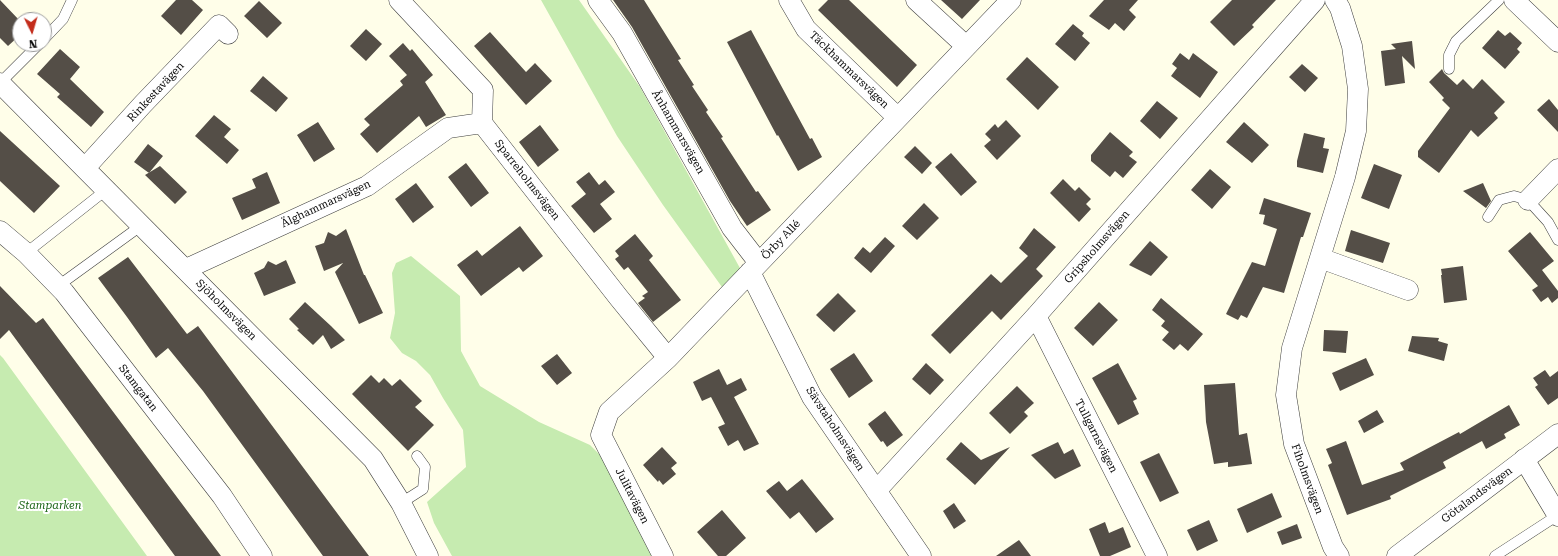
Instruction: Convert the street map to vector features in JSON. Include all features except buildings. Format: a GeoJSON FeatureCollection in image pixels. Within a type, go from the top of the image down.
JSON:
{"type":"FeatureCollection","features":[{"type":"Feature","properties":{"kind":"street"},"geometry":{"type":"LineString","coordinates":[[399,0],[483,90],[482,123]]}},
{"type":"Feature","properties":{"kind":"street","name":"Ånhammarsvägen"},"geometry":{"type":"LineString","coordinates":[[598,0],[622,33],[754,268]]}},
{"type":"Feature","properties":{"kind":"street","name":"Täckhammarsvägen"},"geometry":{"type":"LineString","coordinates":[[789,0],[806,28],[898,118]]}},
{"type":"Feature","properties":{"kind":"street"},"geometry":{"type":"LineString","coordinates":[[916,0],[966,46]]}},
{"type":"Feature","properties":{"kind":"street","name":"Örby Allé"},"geometry":{"type":"LineString","coordinates":[[601,435],[609,412],[668,358],[1011,0]]}},
{"type":"Feature","properties":{"kind":"street","name":"Gripsholmsvägen"},"geometry":{"type":"LineString","coordinates":[[876,491],[1036,316],[1315,0]]}},
{"type":"Feature","properties":{"kind":"street","name":"Fiholmsvägen"},"geometry":{"type":"LineString","coordinates":[[1335,0],[1340,8],[1352,46],[1358,89],[1356,131],[1345,177],[1292,348],[1286,395],[1294,444],[1332,547],[1340,556]]}},
{"type":"Feature","properties":{"kind":"street"},"geometry":{"type":"LineString","coordinates":[[1514,0],[1558,42]]}},
{"type":"Feature","properties":{"kind":"street","name":"Rinkestavägen"},"geometry":{"type":"LineString","coordinates":[[85,168],[143,104],[219,25],[228,34]]}},
{"type":"Feature","properties":{"kind":"street","name":"Sjöholmsvägen"},"geometry":{"type":"LineString","coordinates":[[0,83],[373,459],[401,503],[428,556]]}},
{"type":"Feature","properties":{"kind":"street","name":"Älghammarsvägen"},"geometry":{"type":"LineString","coordinates":[[186,269],[367,186],[448,128],[482,123]]}},
{"type":"Feature","properties":{"kind":"street","name":"Sparreholmsvägen"},"geometry":{"type":"LineString","coordinates":[[482,123],[614,292],[668,358]]}},
{"type":"Feature","properties":{"kind":"street"},"geometry":{"type":"LineString","coordinates":[[1528,200],[1558,169]]}},
{"type":"Feature","properties":{"kind":"street","name":"Stamgatan"},"geometry":{"type":"LineString","coordinates":[[0,231],[26,253],[58,286],[222,496],[262,556]]}},
{"type":"Feature","properties":{"kind":"street"},"geometry":{"type":"LineString","coordinates":[[1320,258],[1408,290]]}},
{"type":"Feature","properties":{"kind":"street","name":"Sävstaholmsvägen"},"geometry":{"type":"LineString","coordinates":[[754,268],[812,398],[921,556]]}},
{"type":"Feature","properties":{"kind":"street","name":"Tullgarnsvägen"},"geometry":{"type":"LineString","coordinates":[[1036,316],[1157,556]]}},
{"type":"Feature","properties":{"kind":"street","name":"Götalandsvägen"},"geometry":{"type":"LineString","coordinates":[[1397,556],[1558,434]]}},
{"type":"Feature","properties":{"kind":"street","name":"Julitavägen"},"geometry":{"type":"LineString","coordinates":[[601,435],[663,556]]}},
{"type":"Feature","properties":{"kind":"street"},"geometry":{"type":"LineString","coordinates":[[1524,459],[1558,515]]}},
{"type":"Feature","properties":{"kind":"lane"},"geometry":{"type":"LineString","coordinates":[[52,30],[63,19],[72,0]]}},
{"type":"Feature","properties":{"kind":"lane"},"geometry":{"type":"LineString","coordinates":[[1449,69],[1449,55],[1456,41],[1499,0]]}},
{"type":"Feature","properties":{"kind":"lane"},"geometry":{"type":"LineString","coordinates":[[0,83],[30,52]]}},
{"type":"Feature","properties":{"kind":"lane"},"geometry":{"type":"LineString","coordinates":[[26,253],[106,190]]}},
{"type":"Feature","properties":{"kind":"lane"},"geometry":{"type":"LineString","coordinates":[[1488,217],[1499,200],[1514,196],[1528,200],[1548,222],[1558,240]]}},
{"type":"Feature","properties":{"kind":"lane"},"geometry":{"type":"LineString","coordinates":[[58,286],[142,225]]}},
{"type":"Feature","properties":{"kind":"lane"},"geometry":{"type":"LineString","coordinates":[[401,503],[423,489],[424,467],[417,456]]}},
{"type":"Feature","properties":{"kind":"lane"},"geometry":{"type":"LineString","coordinates":[[1496,556],[1558,515]]}},
{"type":"Feature","properties":{"kind":"green space"},"geometry":{"type":"Polygon","coordinates":[[[541,0],[579,0],[640,87],[741,270],[722,287],[663,205],[617,136],[541,0]]]}},
{"type":"Feature","properties":{"kind":"green space"},"geometry":{"type":"Polygon","coordinates":[[[411,256],[460,296],[461,351],[480,386],[539,422],[590,445],[606,461],[655,556],[452,556],[434,523],[427,502],[466,467],[463,430],[430,375],[416,361],[402,353],[390,338],[395,313],[392,273],[396,263],[411,256]]]}},
{"type":"Feature","properties":{"kind":"green space","name":"Stamparken"},"geometry":{"type":"Polygon","coordinates":[[[0,355],[3,358],[147,556],[0,556],[0,355]]]}}]}
